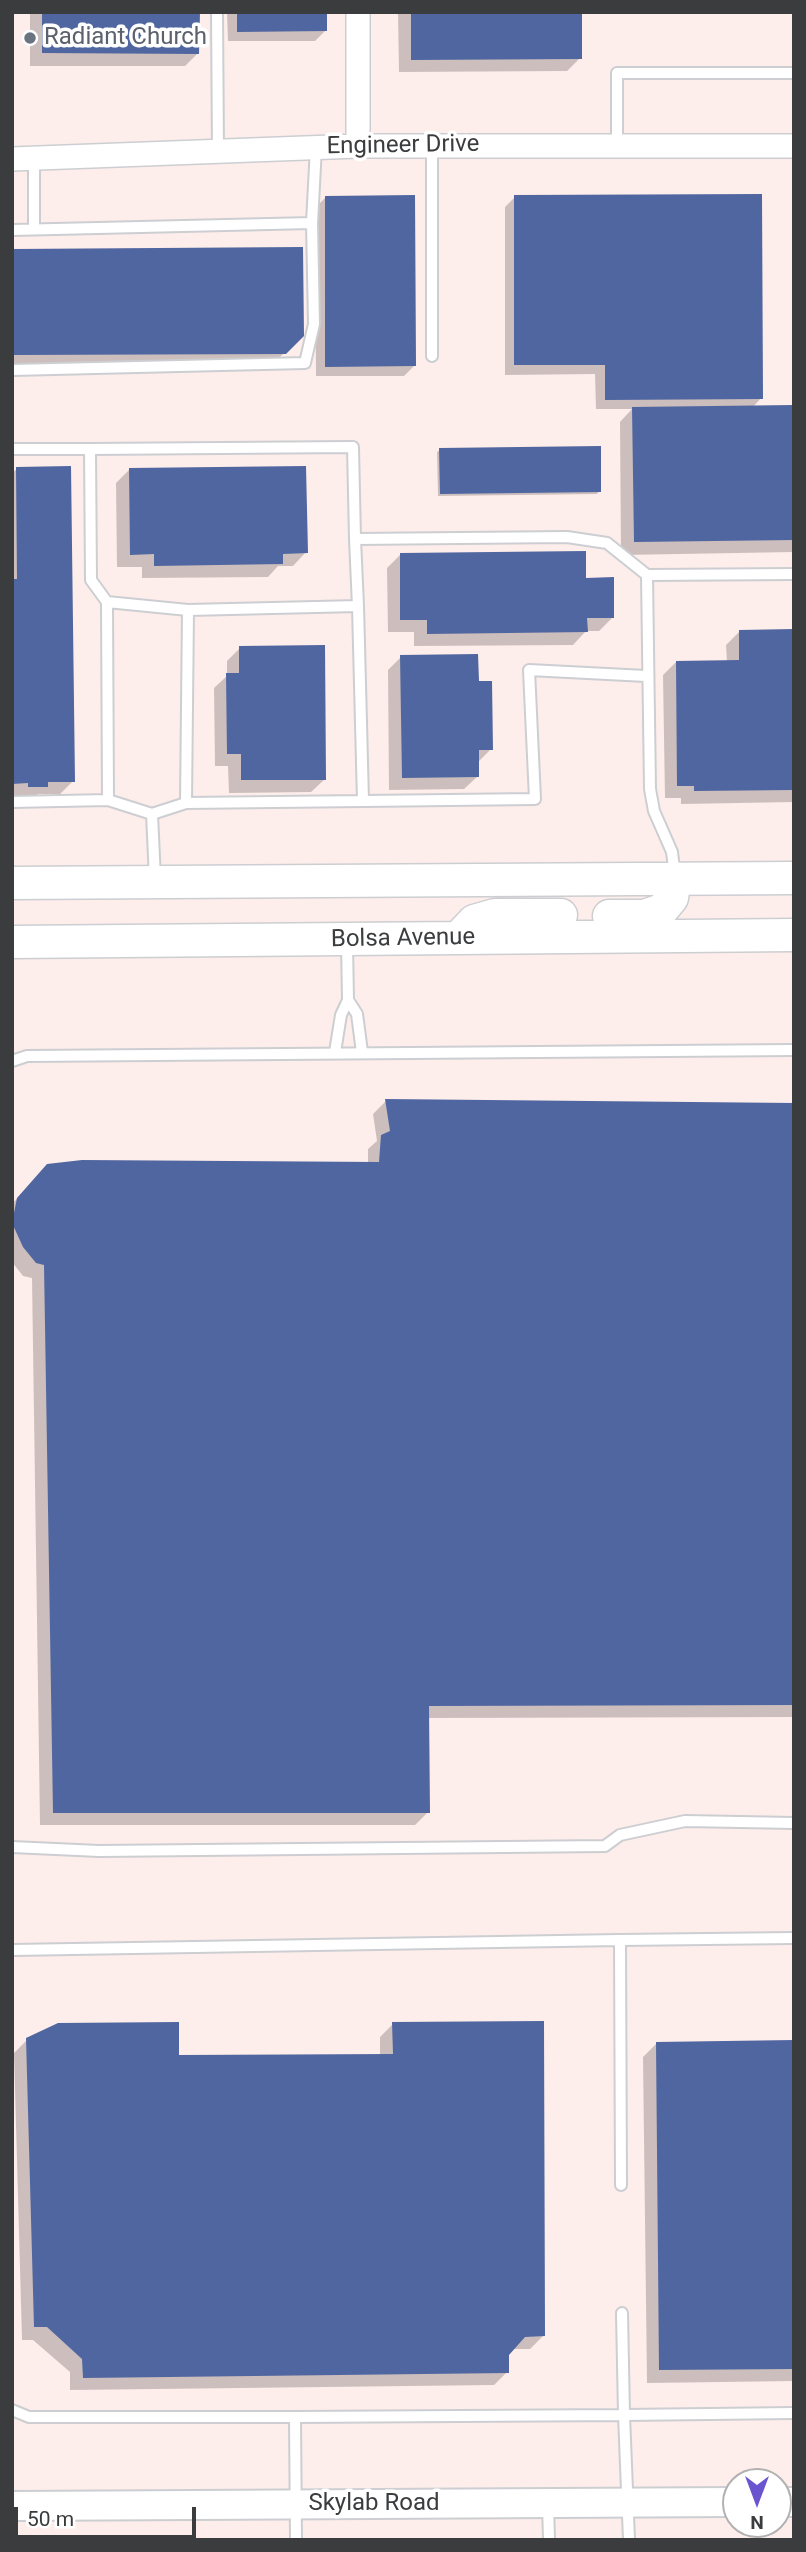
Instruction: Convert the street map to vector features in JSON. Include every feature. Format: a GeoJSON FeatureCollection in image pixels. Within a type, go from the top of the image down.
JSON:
{"type":"FeatureCollection","features":[{"type":"Feature","properties":{"kind":"main road"},"geometry":{"type":"LineString","coordinates":[[458,938],[474,921],[495,915],[644,916],[662,910],[672,898],[675,878]]}},
{"type":"Feature","properties":{"kind":"main road"},"geometry":{"type":"LineString","coordinates":[[12,883],[794,878]]}},
{"type":"Feature","properties":{"kind":"main road","name":"Bolsa Avenue"},"geometry":{"type":"LineString","coordinates":[[12,942],[794,935]]}},
{"type":"Feature","properties":{"kind":"street"},"geometry":{"type":"LineString","coordinates":[[358,12],[358,146]]}},
{"type":"Feature","properties":{"kind":"street","name":"Engineer Drive"},"geometry":{"type":"LineString","coordinates":[[23,159],[358,146],[794,146]]}},
{"type":"Feature","properties":{"kind":"street","name":"Skylab Road"},"geometry":{"type":"LineString","coordinates":[[12,2506],[722,2502]]}},
{"type":"Feature","properties":{"kind":"lane"},"geometry":{"type":"LineString","coordinates":[[217,12],[218,151]]}},
{"type":"Feature","properties":{"kind":"lane"},"geometry":{"type":"LineString","coordinates":[[617,146],[617,73],[794,74]]}},
{"type":"Feature","properties":{"kind":"lane"},"geometry":{"type":"LineString","coordinates":[[432,146],[432,356]]}},
{"type":"Feature","properties":{"kind":"lane"},"geometry":{"type":"LineString","coordinates":[[12,370],[305,363],[314,324],[312,223],[316,147]]}},
{"type":"Feature","properties":{"kind":"lane"},"geometry":{"type":"LineString","coordinates":[[23,159],[34,229]]}},
{"type":"Feature","properties":{"kind":"lane"},"geometry":{"type":"LineString","coordinates":[[12,230],[312,223]]}},
{"type":"Feature","properties":{"kind":"lane"},"geometry":{"type":"LineString","coordinates":[[12,449],[353,447],[363,801]]}},
{"type":"Feature","properties":{"kind":"lane"},"geometry":{"type":"LineString","coordinates":[[90,449],[91,579],[107,602],[108,800]]}},
{"type":"Feature","properties":{"kind":"lane"},"geometry":{"type":"LineString","coordinates":[[355,539],[567,537],[607,543],[647,575],[794,575]]}},
{"type":"Feature","properties":{"kind":"lane"},"geometry":{"type":"LineString","coordinates":[[647,575],[646,676],[650,789],[654,811],[671,852],[675,878]]}},
{"type":"Feature","properties":{"kind":"lane"},"geometry":{"type":"LineString","coordinates":[[107,602],[188,610],[358,606]]}},
{"type":"Feature","properties":{"kind":"lane"},"geometry":{"type":"LineString","coordinates":[[186,803],[188,610]]}},
{"type":"Feature","properties":{"kind":"lane"},"geometry":{"type":"LineString","coordinates":[[12,802],[108,800],[152,814],[186,803],[535,800],[529,670],[646,676]]}},
{"type":"Feature","properties":{"kind":"lane"},"geometry":{"type":"LineString","coordinates":[[152,814],[155,882]]}},
{"type":"Feature","properties":{"kind":"lane"},"geometry":{"type":"LineString","coordinates":[[335,1052],[341,1015],[348,1000],[347,940]]}},
{"type":"Feature","properties":{"kind":"lane"},"geometry":{"type":"LineString","coordinates":[[348,1000],[357,1014],[362,1052]]}},
{"type":"Feature","properties":{"kind":"lane"},"geometry":{"type":"LineString","coordinates":[[12,1061],[27,1056],[794,1050]]}},
{"type":"Feature","properties":{"kind":"lane"},"geometry":{"type":"LineString","coordinates":[[12,1847],[113,1851],[605,1846],[620,1835],[685,1821],[794,1823]]}},
{"type":"Feature","properties":{"kind":"lane"},"geometry":{"type":"LineString","coordinates":[[12,1950],[794,1938]]}},
{"type":"Feature","properties":{"kind":"lane"},"geometry":{"type":"LineString","coordinates":[[620,1940],[621,2185]]}},
{"type":"Feature","properties":{"kind":"lane"},"geometry":{"type":"LineString","coordinates":[[622,2314],[629,2540]]}},
{"type":"Feature","properties":{"kind":"lane"},"geometry":{"type":"LineString","coordinates":[[12,2410],[29,2417],[794,2413]]}},
{"type":"Feature","properties":{"kind":"lane"},"geometry":{"type":"LineString","coordinates":[[295,2417],[296,2540]]}},
{"type":"Feature","properties":{"kind":"lane"},"geometry":{"type":"LineString","coordinates":[[548,2503],[549,2540]]}},
{"type":"Feature","properties":{"kind":"shaded area"},"geometry":{"type":"Polygon","coordinates":[[[12,12],[794,12],[794,2540],[12,2540],[12,12]]]}},
{"type":"Feature","properties":{"kind":"building"},"geometry":{"type":"Polygon","coordinates":[[[42,12],[200,12],[199,54],[42,53],[42,12]]]}},
{"type":"Feature","properties":{"kind":"building"},"geometry":{"type":"Polygon","coordinates":[[[237,12],[327,12],[327,31],[237,32],[237,12]]]}},
{"type":"Feature","properties":{"kind":"building"},"geometry":{"type":"Polygon","coordinates":[[[411,12],[582,12],[582,59],[411,60],[411,12]]]}},
{"type":"Feature","properties":{"kind":"building"},"geometry":{"type":"Polygon","coordinates":[[[762,194],[763,399],[605,400],[605,365],[514,365],[514,195],[762,194]]]}},
{"type":"Feature","properties":{"kind":"building"},"geometry":{"type":"Polygon","coordinates":[[[415,195],[416,366],[325,367],[325,196],[415,195]]]}},
{"type":"Feature","properties":{"kind":"building"},"geometry":{"type":"Polygon","coordinates":[[[303,247],[304,336],[286,354],[12,355],[12,249],[303,247]]]}},
{"type":"Feature","properties":{"kind":"building"},"geometry":{"type":"Polygon","coordinates":[[[794,405],[794,540],[634,542],[632,407],[794,405]]]}},
{"type":"Feature","properties":{"kind":"building"},"geometry":{"type":"Polygon","coordinates":[[[601,446],[601,492],[440,494],[439,448],[601,446]]]}},
{"type":"Feature","properties":{"kind":"building"},"geometry":{"type":"Polygon","coordinates":[[[71,466],[75,782],[48,782],[48,787],[28,787],[28,783],[12,784],[12,579],[17,579],[16,467],[71,466]]]}},
{"type":"Feature","properties":{"kind":"building"},"geometry":{"type":"Polygon","coordinates":[[[306,466],[308,553],[283,554],[283,564],[154,566],[154,554],[130,555],[129,468],[306,466]]]}},
{"type":"Feature","properties":{"kind":"building"},"geometry":{"type":"Polygon","coordinates":[[[586,551],[586,578],[614,577],[614,618],[587,618],[588,632],[427,634],[427,620],[400,620],[400,553],[586,551]]]}},
{"type":"Feature","properties":{"kind":"building"},"geometry":{"type":"Polygon","coordinates":[[[794,629],[794,790],[694,791],[694,786],[677,786],[676,661],[739,660],[739,630],[794,629]]]}},
{"type":"Feature","properties":{"kind":"building"},"geometry":{"type":"Polygon","coordinates":[[[325,645],[326,780],[241,780],[241,754],[227,754],[226,673],[239,673],[239,646],[325,645]]]}},
{"type":"Feature","properties":{"kind":"building"},"geometry":{"type":"Polygon","coordinates":[[[478,654],[479,681],[492,681],[493,750],[479,750],[479,777],[402,778],[400,655],[478,654]]]}},
{"type":"Feature","properties":{"kind":"building"},"geometry":{"type":"Polygon","coordinates":[[[385,1099],[794,1103],[794,1705],[429,1706],[430,1813],[53,1813],[44,1265],[36,1263],[23,1247],[12,1223],[17,1198],[47,1164],[82,1160],[379,1162],[381,1135],[390,1131],[385,1099]]]}},
{"type":"Feature","properties":{"kind":"building"},"geometry":{"type":"Polygon","coordinates":[[[544,2021],[545,2336],[525,2337],[509,2355],[509,2373],[83,2378],[82,2359],[47,2327],[34,2327],[26,2038],[58,2023],[179,2022],[179,2055],[393,2054],[392,2022],[544,2021]]]}},
{"type":"Feature","properties":{"kind":"building"},"geometry":{"type":"Polygon","coordinates":[[[794,2040],[794,2369],[659,2370],[656,2042],[794,2040]]]}},
{"type":"Feature","properties":{"kind":"place","name":"Radiant Church"},"geometry":{"type":"Point","coordinates":[30,38]}}]}
